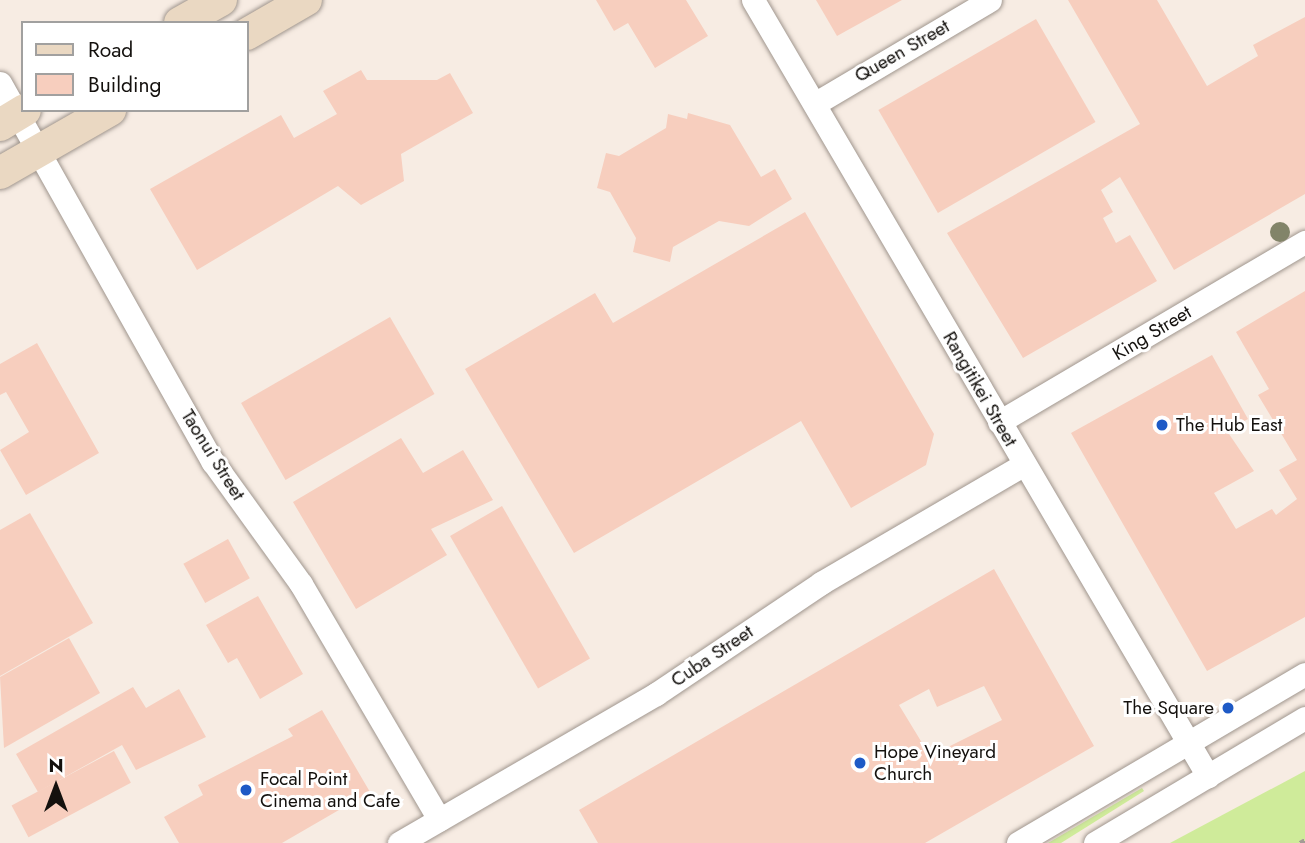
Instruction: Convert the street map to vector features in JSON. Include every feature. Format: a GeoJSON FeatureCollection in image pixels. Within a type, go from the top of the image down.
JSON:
{"type":"FeatureCollection","features":[{"type":"Feature","properties":{"kind":"main road"},"geometry":{"type":"LineString","coordinates":[[184,21],[221,0]]}},
{"type":"Feature","properties":{"kind":"main road"},"geometry":{"type":"LineString","coordinates":[[248,33],[306,0]]}},
{"type":"Feature","properties":{"kind":"main road"},"geometry":{"type":"LineString","coordinates":[[0,173],[106,112]]}},
{"type":"Feature","properties":{"kind":"street","name":"Rangitikei Street"},"geometry":{"type":"LineString","coordinates":[[754,0],[1023,465],[1208,776]]}},
{"type":"Feature","properties":{"kind":"street","name":"Queen Street"},"geometry":{"type":"LineString","coordinates":[[816,103],[990,0]]}},
{"type":"Feature","properties":{"kind":"street","name":"Taonui Street"},"geometry":{"type":"LineString","coordinates":[[0,83],[14,117],[39,150],[213,462],[301,584],[439,819]]}},
{"type":"Feature","properties":{"kind":"street","name":"King Street"},"geometry":{"type":"LineString","coordinates":[[999,422],[1305,242]]}},
{"type":"Feature","properties":{"kind":"street","name":"Cuba Street"},"geometry":{"type":"LineString","coordinates":[[399,843],[656,694],[821,583],[1023,465]]}},
{"type":"Feature","properties":{"kind":"street"},"geometry":{"type":"LineString","coordinates":[[1018,843],[1188,746],[1305,674]]}},
{"type":"Feature","properties":{"kind":"street"},"geometry":{"type":"LineString","coordinates":[[1096,843],[1305,718]]}},
{"type":"Feature","properties":{"kind":"path"},"geometry":{"type":"LineString","coordinates":[[1300,843],[1305,840]]}},
{"type":"Feature","properties":{"kind":"green space"},"geometry":{"type":"Polygon","coordinates":[[[1305,771],[1305,843],[1170,843],[1305,771]]]}},
{"type":"Feature","properties":{"kind":"green space"},"geometry":{"type":"Polygon","coordinates":[[[1142,788],[1144,791],[1061,843],[1048,843],[1142,788]]]}},
{"type":"Feature","properties":{"kind":"building"},"geometry":{"type":"Polygon","coordinates":[[[596,0],[686,0],[708,36],[655,68],[628,23],[614,31],[596,0]]]}},
{"type":"Feature","properties":{"kind":"building"},"geometry":{"type":"Polygon","coordinates":[[[816,0],[902,0],[837,36],[816,0]]]}},
{"type":"Feature","properties":{"kind":"building"},"geometry":{"type":"Polygon","coordinates":[[[1068,0],[1157,0],[1207,86],[1258,56],[1253,45],[1305,17],[1305,194],[1174,270],[1120,177],[1101,190],[1113,212],[1103,218],[1116,243],[1130,235],[1157,281],[1023,358],[947,233],[1140,124],[1068,0]]]}},
{"type":"Feature","properties":{"kind":"building"},"geometry":{"type":"Polygon","coordinates":[[[1036,19],[1096,122],[938,213],[878,110],[1036,19]]]}},
{"type":"Feature","properties":{"kind":"building"},"geometry":{"type":"Polygon","coordinates":[[[361,70],[367,80],[437,80],[450,73],[473,113],[401,154],[404,181],[361,205],[338,186],[197,270],[150,189],[281,115],[294,138],[337,114],[323,91],[361,70]]]}},
{"type":"Feature","properties":{"kind":"building"},"geometry":{"type":"Polygon","coordinates":[[[688,113],[730,125],[761,177],[775,169],[792,199],[749,226],[719,221],[673,247],[670,262],[633,252],[636,238],[610,192],[597,188],[606,153],[619,156],[666,128],[668,114],[687,119],[688,113]]]}},
{"type":"Feature","properties":{"kind":"building"},"geometry":{"type":"Polygon","coordinates":[[[805,212],[934,434],[926,465],[851,508],[801,421],[574,553],[465,369],[595,293],[613,323],[805,212]]]}},
{"type":"Feature","properties":{"kind":"building"},"geometry":{"type":"Polygon","coordinates":[[[1305,291],[1305,617],[1207,671],[1071,433],[1212,355],[1248,419],[1227,431],[1254,471],[1214,493],[1236,529],[1272,509],[1276,515],[1297,499],[1279,470],[1297,460],[1258,395],[1269,389],[1236,332],[1305,291]]]}},
{"type":"Feature","properties":{"kind":"building"},"geometry":{"type":"Polygon","coordinates":[[[390,317],[434,394],[286,480],[241,403],[390,317]]]}},
{"type":"Feature","properties":{"kind":"building"},"geometry":{"type":"Polygon","coordinates":[[[37,343],[99,453],[26,495],[0,450],[29,432],[6,392],[0,395],[0,364],[37,343]]]}},
{"type":"Feature","properties":{"kind":"building"},"geometry":{"type":"Polygon","coordinates":[[[401,438],[423,473],[463,450],[493,500],[431,529],[447,555],[356,609],[293,502],[401,438]]]}},
{"type":"Feature","properties":{"kind":"building"},"geometry":{"type":"Polygon","coordinates":[[[502,506],[590,658],[538,688],[450,536],[502,506]]]}},
{"type":"Feature","properties":{"kind":"building"},"geometry":{"type":"Polygon","coordinates":[[[30,513],[93,623],[0,676],[0,530],[30,513]]]}},
{"type":"Feature","properties":{"kind":"building"},"geometry":{"type":"Polygon","coordinates":[[[228,539],[250,578],[205,603],[183,564],[228,539]]]}},
{"type":"Feature","properties":{"kind":"building"},"geometry":{"type":"Polygon","coordinates":[[[994,569],[1094,746],[925,843],[598,843],[579,810],[994,569]],[[984,686],[937,707],[929,689],[899,705],[930,756],[1002,720],[984,686]]]}},
{"type":"Feature","properties":{"kind":"building"},"geometry":{"type":"Polygon","coordinates":[[[258,596],[303,674],[260,699],[237,658],[228,663],[206,625],[258,596]]]}},
{"type":"Feature","properties":{"kind":"building"},"geometry":{"type":"Polygon","coordinates":[[[69,638],[100,693],[4,748],[0,677],[69,638]]]}},
{"type":"Feature","properties":{"kind":"building"},"geometry":{"type":"Polygon","coordinates":[[[133,687],[146,708],[179,689],[206,737],[136,770],[122,745],[38,792],[16,754],[133,687]]]}},
{"type":"Feature","properties":{"kind":"building"},"geometry":{"type":"Polygon","coordinates":[[[322,710],[370,792],[282,843],[179,843],[164,817],[203,795],[198,785],[293,736],[288,729],[322,710]]]}},
{"type":"Feature","properties":{"kind":"building"},"geometry":{"type":"Polygon","coordinates":[[[114,751],[131,783],[28,837],[12,805],[114,751]]]}},
{"type":"Feature","properties":{"kind":"place","name":"The Hub East"},"geometry":{"type":"Point","coordinates":[1162,425]}},
{"type":"Feature","properties":{"kind":"place","name":"The Square"},"geometry":{"type":"Point","coordinates":[1228,708]}},
{"type":"Feature","properties":{"kind":"place","name":"Hope Vineyard Church"},"geometry":{"type":"Point","coordinates":[860,763]}},
{"type":"Feature","properties":{"kind":"place","name":"Focal Point Cinema and Cafe"},"geometry":{"type":"Point","coordinates":[246,790]}}]}
